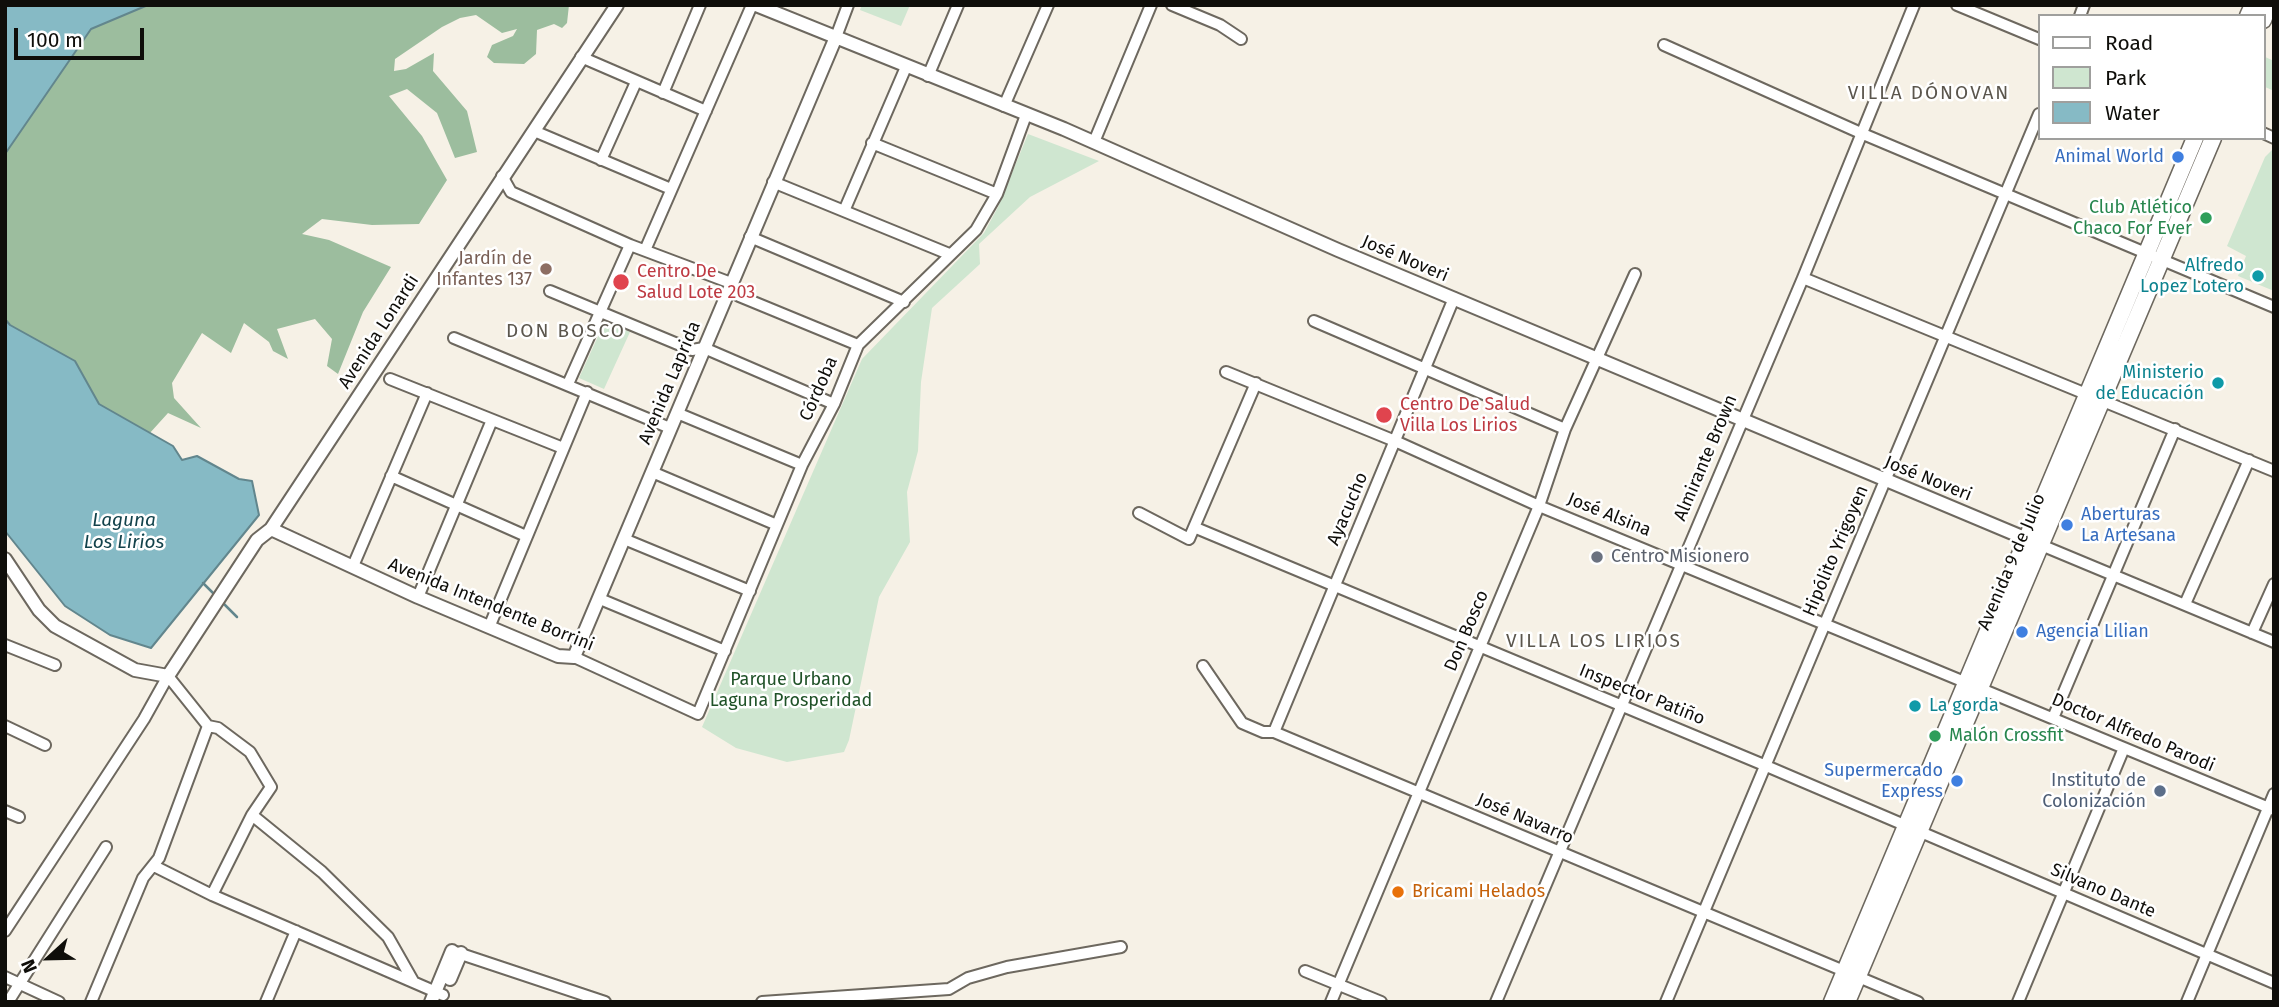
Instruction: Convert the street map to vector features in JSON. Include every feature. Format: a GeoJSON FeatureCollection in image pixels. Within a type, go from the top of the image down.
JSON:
{"type":"FeatureCollection","features":[{"type":"Feature","properties":{"kind":"main road","name":"Avenida 9 de Julio"},"geometry":{"type":"LineString","coordinates":[[2155,256],[2194,140]]}},
{"type":"Feature","properties":{"kind":"main road","name":"Avenida 9 de Julio"},"geometry":{"type":"LineString","coordinates":[[1832,1002],[1851,974],[2155,256],[2212,140]]}},
{"type":"Feature","properties":{"kind":"main road","name":"Avenida 9 de Julio"},"geometry":{"type":"LineString","coordinates":[[1847,1002],[1851,974]]}},
{"type":"Feature","properties":{"kind":"street","name":"Avenida Lonardi"},"geometry":{"type":"LineString","coordinates":[[168,676],[257,540],[271,529],[617,5]]}},
{"type":"Feature","properties":{"kind":"street"},"geometry":{"type":"LineString","coordinates":[[663,93],[701,5]]}},
{"type":"Feature","properties":{"kind":"street"},"geometry":{"type":"LineString","coordinates":[[646,248],[754,5]]}},
{"type":"Feature","properties":{"kind":"street","name":"José Noveri"},"geometry":{"type":"LineString","coordinates":[[754,5],[1094,142],[1454,298],[2035,542]]}},
{"type":"Feature","properties":{"kind":"street","name":"Avenida Laprida"},"geometry":{"type":"LineString","coordinates":[[574,657],[848,5]]}},
{"type":"Feature","properties":{"kind":"street"},"geometry":{"type":"LineString","coordinates":[[928,76],[958,5]]}},
{"type":"Feature","properties":{"kind":"street"},"geometry":{"type":"LineString","coordinates":[[1003,106],[1048,5]]}},
{"type":"Feature","properties":{"kind":"street"},"geometry":{"type":"LineString","coordinates":[[1094,142],[1151,5]]}},
{"type":"Feature","properties":{"kind":"street"},"geometry":{"type":"LineString","coordinates":[[1172,5],[1220,25],[1241,39]]}},
{"type":"Feature","properties":{"kind":"street","name":"Almirante Brown"},"geometry":{"type":"LineString","coordinates":[[1496,1002],[1680,562],[1803,278],[1914,5]]}},
{"type":"Feature","properties":{"kind":"street"},"geometry":{"type":"LineString","coordinates":[[1957,5],[2038,39]]}},
{"type":"Feature","properties":{"kind":"street"},"geometry":{"type":"LineString","coordinates":[[1664,45],[1863,134],[2274,307]]}},
{"type":"Feature","properties":{"kind":"street"},"geometry":{"type":"LineString","coordinates":[[581,57],[706,111]]}},
{"type":"Feature","properties":{"kind":"street"},"geometry":{"type":"LineString","coordinates":[[844,211],[906,67]]}},
{"type":"Feature","properties":{"kind":"street"},"geometry":{"type":"LineString","coordinates":[[601,160],[636,82]]}},
{"type":"Feature","properties":{"kind":"street","name":"Córdoba"},"geometry":{"type":"LineString","coordinates":[[698,714],[802,465],[834,404],[858,345],[976,230],[997,194],[1026,116]]}},
{"type":"Feature","properties":{"kind":"street","name":"Hipólito Yrigoyen"},"geometry":{"type":"LineString","coordinates":[[1666,1002],[2038,116]]}},
{"type":"Feature","properties":{"kind":"street"},"geometry":{"type":"LineString","coordinates":[[534,131],[671,189]]}},
{"type":"Feature","properties":{"kind":"street"},"geometry":{"type":"LineString","coordinates":[[872,143],[997,194]]}},
{"type":"Feature","properties":{"kind":"street"},"geometry":{"type":"LineString","coordinates":[[502,176],[511,192],[630,245],[646,248],[731,283],[740,296],[858,345]]}},
{"type":"Feature","properties":{"kind":"street"},"geometry":{"type":"LineString","coordinates":[[773,182],[949,254]]}},
{"type":"Feature","properties":{"kind":"street"},"geometry":{"type":"LineString","coordinates":[[750,237],[904,302]]}},
{"type":"Feature","properties":{"kind":"street"},"geometry":{"type":"LineString","coordinates":[[568,384],[598,311],[630,245]]}},
{"type":"Feature","properties":{"kind":"street","name":"Don Bosco"},"geometry":{"type":"LineString","coordinates":[[1331,1002],[1416,793],[1539,506],[1565,429],[1635,274]]}},
{"type":"Feature","properties":{"kind":"street"},"geometry":{"type":"LineString","coordinates":[[1803,278],[2274,471]]}},
{"type":"Feature","properties":{"kind":"street"},"geometry":{"type":"LineString","coordinates":[[550,291],[692,350],[704,348],[834,404]]}},
{"type":"Feature","properties":{"kind":"street","name":"Ayacucho"},"geometry":{"type":"LineString","coordinates":[[1274,732],[1454,298]]}},
{"type":"Feature","properties":{"kind":"street"},"geometry":{"type":"LineString","coordinates":[[1314,321],[1565,429]]}},
{"type":"Feature","properties":{"kind":"street"},"geometry":{"type":"LineString","coordinates":[[454,338],[670,428]]}},
{"type":"Feature","properties":{"kind":"street","name":"José Alsina"},"geometry":{"type":"LineString","coordinates":[[1226,372],[1395,441],[1539,506],[1680,562],[1973,686]]}},
{"type":"Feature","properties":{"kind":"street"},"geometry":{"type":"LineString","coordinates":[[390,379],[563,448]]}},
{"type":"Feature","properties":{"kind":"street"},"geometry":{"type":"LineString","coordinates":[[1139,513],[1189,540],[1256,383]]}},
{"type":"Feature","properties":{"kind":"street"},"geometry":{"type":"LineString","coordinates":[[490,625],[587,392]]}},
{"type":"Feature","properties":{"kind":"street"},"geometry":{"type":"LineString","coordinates":[[353,566],[426,393]]}},
{"type":"Feature","properties":{"kind":"street"},"geometry":{"type":"LineString","coordinates":[[677,413],[802,465]]}},
{"type":"Feature","properties":{"kind":"street"},"geometry":{"type":"LineString","coordinates":[[418,597],[492,419]]}},
{"type":"Feature","properties":{"kind":"street"},"geometry":{"type":"LineString","coordinates":[[2053,718],[2175,429]]}},
{"type":"Feature","properties":{"kind":"street"},"geometry":{"type":"LineString","coordinates":[[2185,604],[2249,460]]}},
{"type":"Feature","properties":{"kind":"street"},"geometry":{"type":"LineString","coordinates":[[652,472],[777,525]]}},
{"type":"Feature","properties":{"kind":"street"},"geometry":{"type":"LineString","coordinates":[[391,476],[527,536]]}},
{"type":"Feature","properties":{"kind":"street","name":"Inspector Patiño"},"geometry":{"type":"LineString","coordinates":[[1196,528],[1913,830]]}},
{"type":"Feature","properties":{"kind":"street","name":"Avenida Intendente Borrini"},"geometry":{"type":"LineString","coordinates":[[271,529],[418,597],[490,625],[558,656],[574,657],[698,714]]}},
{"type":"Feature","properties":{"kind":"street"},"geometry":{"type":"LineString","coordinates":[[624,539],[750,592]]}},
{"type":"Feature","properties":{"kind":"street"},"geometry":{"type":"LineString","coordinates":[[2035,542],[2274,642]]}},
{"type":"Feature","properties":{"kind":"street"},"geometry":{"type":"LineString","coordinates":[[5,559],[39,610],[55,626],[135,670],[168,676],[208,726],[218,728],[250,752],[271,787],[252,815],[212,895]]}},
{"type":"Feature","properties":{"kind":"street"},"geometry":{"type":"LineString","coordinates":[[2252,633],[2274,584]]}},
{"type":"Feature","properties":{"kind":"street"},"geometry":{"type":"LineString","coordinates":[[600,599],[725,651]]}},
{"type":"Feature","properties":{"kind":"street"},"geometry":{"type":"LineString","coordinates":[[5,645],[34,659],[55,665]]}},
{"type":"Feature","properties":{"kind":"street","name":"José Navarro"},"geometry":{"type":"LineString","coordinates":[[1203,666],[1242,723],[1263,732],[1274,732],[1918,1002]]}},
{"type":"Feature","properties":{"kind":"street"},"geometry":{"type":"LineString","coordinates":[[5,931],[144,719],[168,676]]}},
{"type":"Feature","properties":{"kind":"street","name":"Doctor Alfredo Parodi"},"geometry":{"type":"LineString","coordinates":[[1973,686],[2271,809]]}},
{"type":"Feature","properties":{"kind":"street"},"geometry":{"type":"LineString","coordinates":[[5,726],[45,745]]}},
{"type":"Feature","properties":{"kind":"street"},"geometry":{"type":"LineString","coordinates":[[91,1002],[143,878],[154,866],[208,726]]}},
{"type":"Feature","properties":{"kind":"street"},"geometry":{"type":"LineString","coordinates":[[2018,1002],[2124,748]]}},
{"type":"Feature","properties":{"kind":"street"},"geometry":{"type":"LineString","coordinates":[[2187,1002],[2271,809],[2274,794]]}},
{"type":"Feature","properties":{"kind":"street"},"geometry":{"type":"LineString","coordinates":[[5,811],[19,817]]}},
{"type":"Feature","properties":{"kind":"street"},"geometry":{"type":"LineString","coordinates":[[252,815],[322,872],[388,937],[413,981]]}},
{"type":"Feature","properties":{"kind":"street","name":"Silvano Dante"},"geometry":{"type":"LineString","coordinates":[[1913,830],[2274,982]]}},
{"type":"Feature","properties":{"kind":"street"},"geometry":{"type":"LineString","coordinates":[[8,1002],[106,847]]}},
{"type":"Feature","properties":{"kind":"street"},"geometry":{"type":"LineString","coordinates":[[154,866],[212,895],[413,981],[438,998],[457,952],[605,1002]]}},
{"type":"Feature","properties":{"kind":"street"},"geometry":{"type":"LineString","coordinates":[[266,1002],[296,931]]}},
{"type":"Feature","properties":{"kind":"street"},"geometry":{"type":"LineString","coordinates":[[762,1002],[949,989],[968,978],[1007,967],[1121,947]]}},
{"type":"Feature","properties":{"kind":"street"},"geometry":{"type":"LineString","coordinates":[[1305,971],[1381,1002]]}},
{"type":"Feature","properties":{"kind":"street"},"geometry":{"type":"LineString","coordinates":[[5,977],[59,1002]]}},
{"type":"Feature","properties":{"kind":"street"},"geometry":{"type":"LineString","coordinates":[[949,989],[950,1002]]}},
{"type":"Feature","properties":{"kind":"green space"},"geometry":{"type":"Polygon","coordinates":[[[148,5],[569,5],[567,23],[562,28],[554,24],[537,30],[536,54],[524,64],[494,63],[487,57],[492,45],[513,36],[517,29],[502,33],[476,15],[460,18],[442,27],[395,59],[394,71],[406,69],[434,53],[433,71],[467,111],[477,152],[455,158],[437,113],[407,89],[389,96],[422,136],[447,180],[419,224],[372,225],[322,219],[302,234],[329,240],[391,267],[363,312],[338,374],[327,366],[332,339],[315,319],[277,329],[288,359],[273,351],[269,342],[244,323],[231,353],[202,333],[172,383],[174,398],[201,428],[168,413],[149,434],[99,404],[75,361],[10,325],[5,319],[5,154],[91,29],[148,5]]]}},
{"type":"Feature","properties":{"kind":"green space"},"geometry":{"type":"Polygon","coordinates":[[[862,5],[910,5],[901,26],[860,10],[862,5]]]}},
{"type":"Feature","properties":{"kind":"green space"},"geometry":{"type":"Polygon","coordinates":[[[2265,57],[2274,61],[2274,91],[2265,87],[2265,57]]]}},
{"type":"Feature","properties":{"kind":"green space","name":"Parque Urbano Laguna Prosperidad"},"geometry":{"type":"Polygon","coordinates":[[[1028,134],[1099,161],[1030,197],[979,244],[980,264],[932,308],[921,382],[918,451],[907,492],[910,542],[879,597],[849,740],[844,752],[787,762],[736,748],[702,727],[862,359],[984,233],[998,207],[1028,134]]]}},
{"type":"Feature","properties":{"kind":"green space"},"geometry":{"type":"Polygon","coordinates":[[[2273,149],[2274,291],[2238,276],[2246,256],[2227,246],[2265,157],[2273,149]]]}},
{"type":"Feature","properties":{"kind":"green space"},"geometry":{"type":"Polygon","coordinates":[[[605,321],[630,332],[604,389],[579,378],[605,321]]]}},
{"type":"Feature","properties":{"kind":"water"},"geometry":{"type":"Polygon","coordinates":[[[5,5],[148,5],[91,29],[5,154],[5,5]]]}},
{"type":"Feature","properties":{"kind":"water","name":"Laguna Los Lirios"},"geometry":{"type":"Polygon","coordinates":[[[5,319],[10,325],[75,361],[99,404],[173,446],[182,460],[197,456],[239,479],[252,481],[259,515],[151,648],[110,635],[65,606],[5,531],[5,319]]]}},
{"type":"Feature","properties":{"kind":"waterway"},"geometry":{"type":"LineString","coordinates":[[203,583],[215,595]]}},
{"type":"Feature","properties":{"kind":"waterway"},"geometry":{"type":"LineString","coordinates":[[222,602],[237,617]]}},
{"type":"Feature","properties":{"kind":"place","name":"Animal World"},"geometry":{"type":"Point","coordinates":[2178,157]}},
{"type":"Feature","properties":{"kind":"place","name":"Club Atlético Chaco For Ever"},"geometry":{"type":"Point","coordinates":[2206,218]}},
{"type":"Feature","properties":{"kind":"place","name":"Jardín de Infantes 137"},"geometry":{"type":"Point","coordinates":[546,269]}},
{"type":"Feature","properties":{"kind":"place","name":"Alfredo Lopez Lotero"},"geometry":{"type":"Point","coordinates":[2258,276]}},
{"type":"Feature","properties":{"kind":"place","name":"Centro De Salud Lote 203"},"geometry":{"type":"Point","coordinates":[621,282]}},
{"type":"Feature","properties":{"kind":"place","name":"Ministerio de Educación"},"geometry":{"type":"Point","coordinates":[2218,383]}},
{"type":"Feature","properties":{"kind":"place","name":"Centro De Salud Villa Los Lirios"},"geometry":{"type":"Point","coordinates":[1384,415]}},
{"type":"Feature","properties":{"kind":"place","name":"Aberturas La Artesana"},"geometry":{"type":"Point","coordinates":[2067,525]}},
{"type":"Feature","properties":{"kind":"place","name":"Centro Misionero"},"geometry":{"type":"Point","coordinates":[1597,557]}},
{"type":"Feature","properties":{"kind":"place","name":"Agencia Lilian"},"geometry":{"type":"Point","coordinates":[2022,632]}},
{"type":"Feature","properties":{"kind":"place","name":"La gorda"},"geometry":{"type":"Point","coordinates":[1915,706]}},
{"type":"Feature","properties":{"kind":"place","name":"Malón Crossfit"},"geometry":{"type":"Point","coordinates":[1935,736]}},
{"type":"Feature","properties":{"kind":"place","name":"Supermercado Express"},"geometry":{"type":"Point","coordinates":[1957,781]}},
{"type":"Feature","properties":{"kind":"place","name":"Instituto de Colonización"},"geometry":{"type":"Point","coordinates":[2160,791]}},
{"type":"Feature","properties":{"kind":"place","name":"Bricami Helados"},"geometry":{"type":"Point","coordinates":[1398,892]}},
{"type":"Feature","properties":{"kind":"district","name":"VILLA DÓNOVAN"},"geometry":{"type":"Point","coordinates":[1929,94]}},
{"type":"Feature","properties":{"kind":"district","name":"DON BOSCO"},"geometry":{"type":"Point","coordinates":[566,332]}},
{"type":"Feature","properties":{"kind":"district","name":"VILLA LOS LIRIOS"},"geometry":{"type":"Point","coordinates":[1594,642]}}]}
